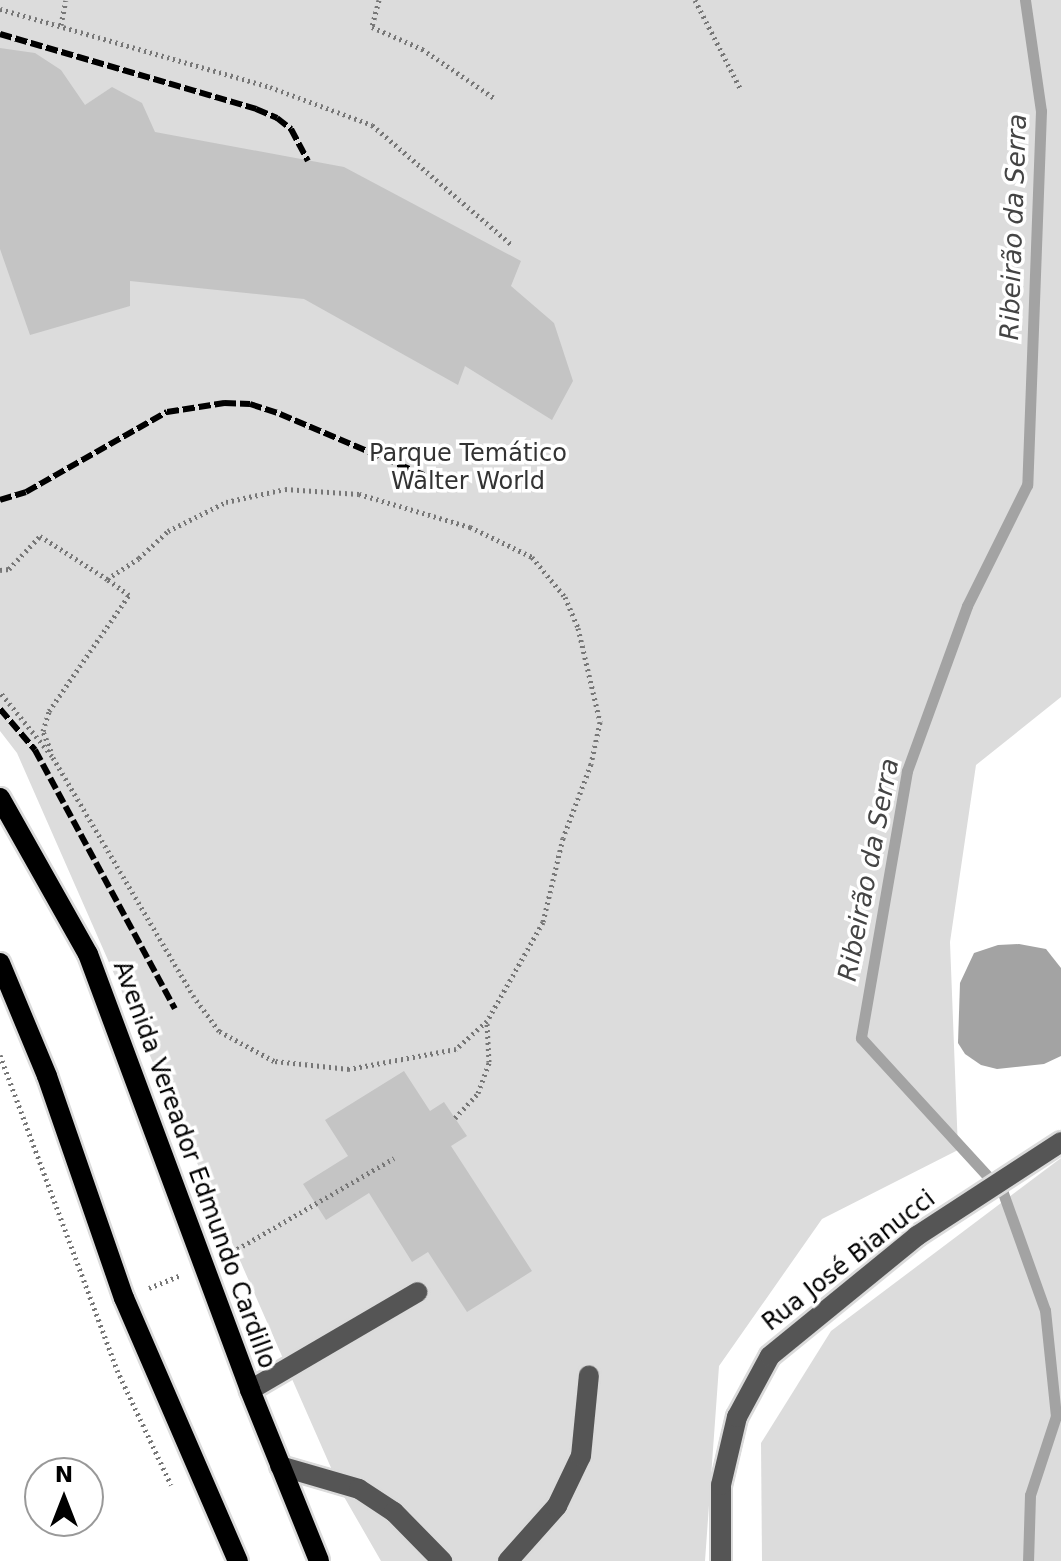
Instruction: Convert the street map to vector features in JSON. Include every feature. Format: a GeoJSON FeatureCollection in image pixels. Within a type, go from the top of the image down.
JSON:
{"type":"FeatureCollection","features":[{"type":"Feature","properties":{"kind":"main road","name":"Avenida Vereador Edmundo Cardillo"},"geometry":{"type":"LineString","coordinates":[[0,798],[88,954],[250,1390],[319,1561]]}},
{"type":"Feature","properties":{"kind":"main road"},"geometry":{"type":"LineString","coordinates":[[0,963],[47,1076],[124,1298],[238,1561]]}},
{"type":"Feature","properties":{"kind":"street","name":"Rua José Bianucci"},"geometry":{"type":"LineString","coordinates":[[721,1561],[721,1485],[737,1417],[770,1356],[917,1236],[1061,1142]]}},
{"type":"Feature","properties":{"kind":"street"},"geometry":{"type":"LineString","coordinates":[[250,1390],[418,1292]]}},
{"type":"Feature","properties":{"kind":"street"},"geometry":{"type":"LineString","coordinates":[[508,1561],[557,1506],[581,1456],[589,1375]]}},
{"type":"Feature","properties":{"kind":"street"},"geometry":{"type":"LineString","coordinates":[[280,1466],[359,1489],[394,1512],[442,1561]]}},
{"type":"Feature","properties":{"kind":"path"},"geometry":{"type":"LineString","coordinates":[[61,25],[66,0]]}},
{"type":"Feature","properties":{"kind":"path"},"geometry":{"type":"LineString","coordinates":[[379,0],[372,27],[422,49],[494,98]]}},
{"type":"Feature","properties":{"kind":"path"},"geometry":{"type":"LineString","coordinates":[[695,0],[741,90]]}},
{"type":"Feature","properties":{"kind":"path"},"geometry":{"type":"LineString","coordinates":[[0,9],[270,87],[372,125],[511,244]]}},
{"type":"Feature","properties":{"kind":"path"},"geometry":{"type":"LineString","coordinates":[[0,692],[52,756],[194,997],[219,1031],[274,1061],[303,1067],[349,1069],[456,1049],[487,1021],[543,922],[563,838],[591,764],[600,722],[578,628],[565,597],[532,557],[470,527],[406,506],[359,494],[285,489],[226,502],[168,531],[139,558],[107,579]]}},
{"type":"Feature","properties":{"kind":"path"},"geometry":{"type":"LineString","coordinates":[[0,570],[9,569],[40,536],[129,595],[49,711],[43,731],[52,756]]}},
{"type":"Feature","properties":{"kind":"path"},"geometry":{"type":"LineString","coordinates":[[455,1118],[478,1093],[489,1062],[487,1021]]}},
{"type":"Feature","properties":{"kind":"path"},"geometry":{"type":"LineString","coordinates":[[93,1310],[237,1250],[394,1158]]}},
{"type":"Feature","properties":{"kind":"green space","name":"Parque Temático Walter World"},"geometry":{"type":"Polygon","coordinates":[[[0,0],[1061,0],[1061,697],[976,765],[950,942],[958,1150],[822,1219],[719,1366],[705,1561],[381,1561],[343,1495],[17,753],[0,731],[0,0]]]}},
{"type":"Feature","properties":{"kind":"green space"},"geometry":{"type":"Polygon","coordinates":[[[1061,1158],[1061,1561],[762,1561],[761,1443],[831,1331],[1061,1158]]]}},
{"type":"Feature","properties":{"kind":"shaded area"},"geometry":{"type":"Polygon","coordinates":[[[1019,944],[1046,949],[1061,968],[1061,1056],[1044,1064],[997,1069],[981,1065],[965,1054],[958,1043],[960,983],[974,953],[998,945],[1019,944]]]}},
{"type":"Feature","properties":{"kind":"building"},"geometry":{"type":"Polygon","coordinates":[[[0,48],[35,53],[61,70],[85,105],[112,87],[142,103],[155,132],[344,167],[521,261],[511,286],[554,323],[573,381],[552,420],[465,366],[458,385],[304,299],[130,281],[130,306],[30,335],[0,249],[0,48]]]}},
{"type":"Feature","properties":{"kind":"building"},"geometry":{"type":"Polygon","coordinates":[[[404,1071],[430,1111],[444,1102],[467,1136],[451,1146],[532,1271],[467,1312],[428,1252],[412,1262],[369,1193],[326,1220],[303,1184],[348,1156],[325,1120],[404,1071]]]}},
{"type":"Feature","properties":{"kind":"waterway","name":"Ribeirão da Serra"},"geometry":{"type":"LineString","coordinates":[[1025,0],[1041,111],[1027,485],[967,606],[907,771],[861,1038],[1003,1193],[1045,1310],[1056,1416],[1030,1495],[1028,1561]]}},
{"type":"Feature","properties":{"kind":"railway"},"geometry":{"type":"LineString","coordinates":[[0,34],[256,109],[277,118],[291,129],[308,161]]}},
{"type":"Feature","properties":{"kind":"railway"},"geometry":{"type":"LineString","coordinates":[[0,500],[26,492],[167,412],[224,403],[250,404],[280,414],[450,486]]}},
{"type":"Feature","properties":{"kind":"railway"},"geometry":{"type":"LineString","coordinates":[[0,709],[35,750],[175,1009]]}}]}
